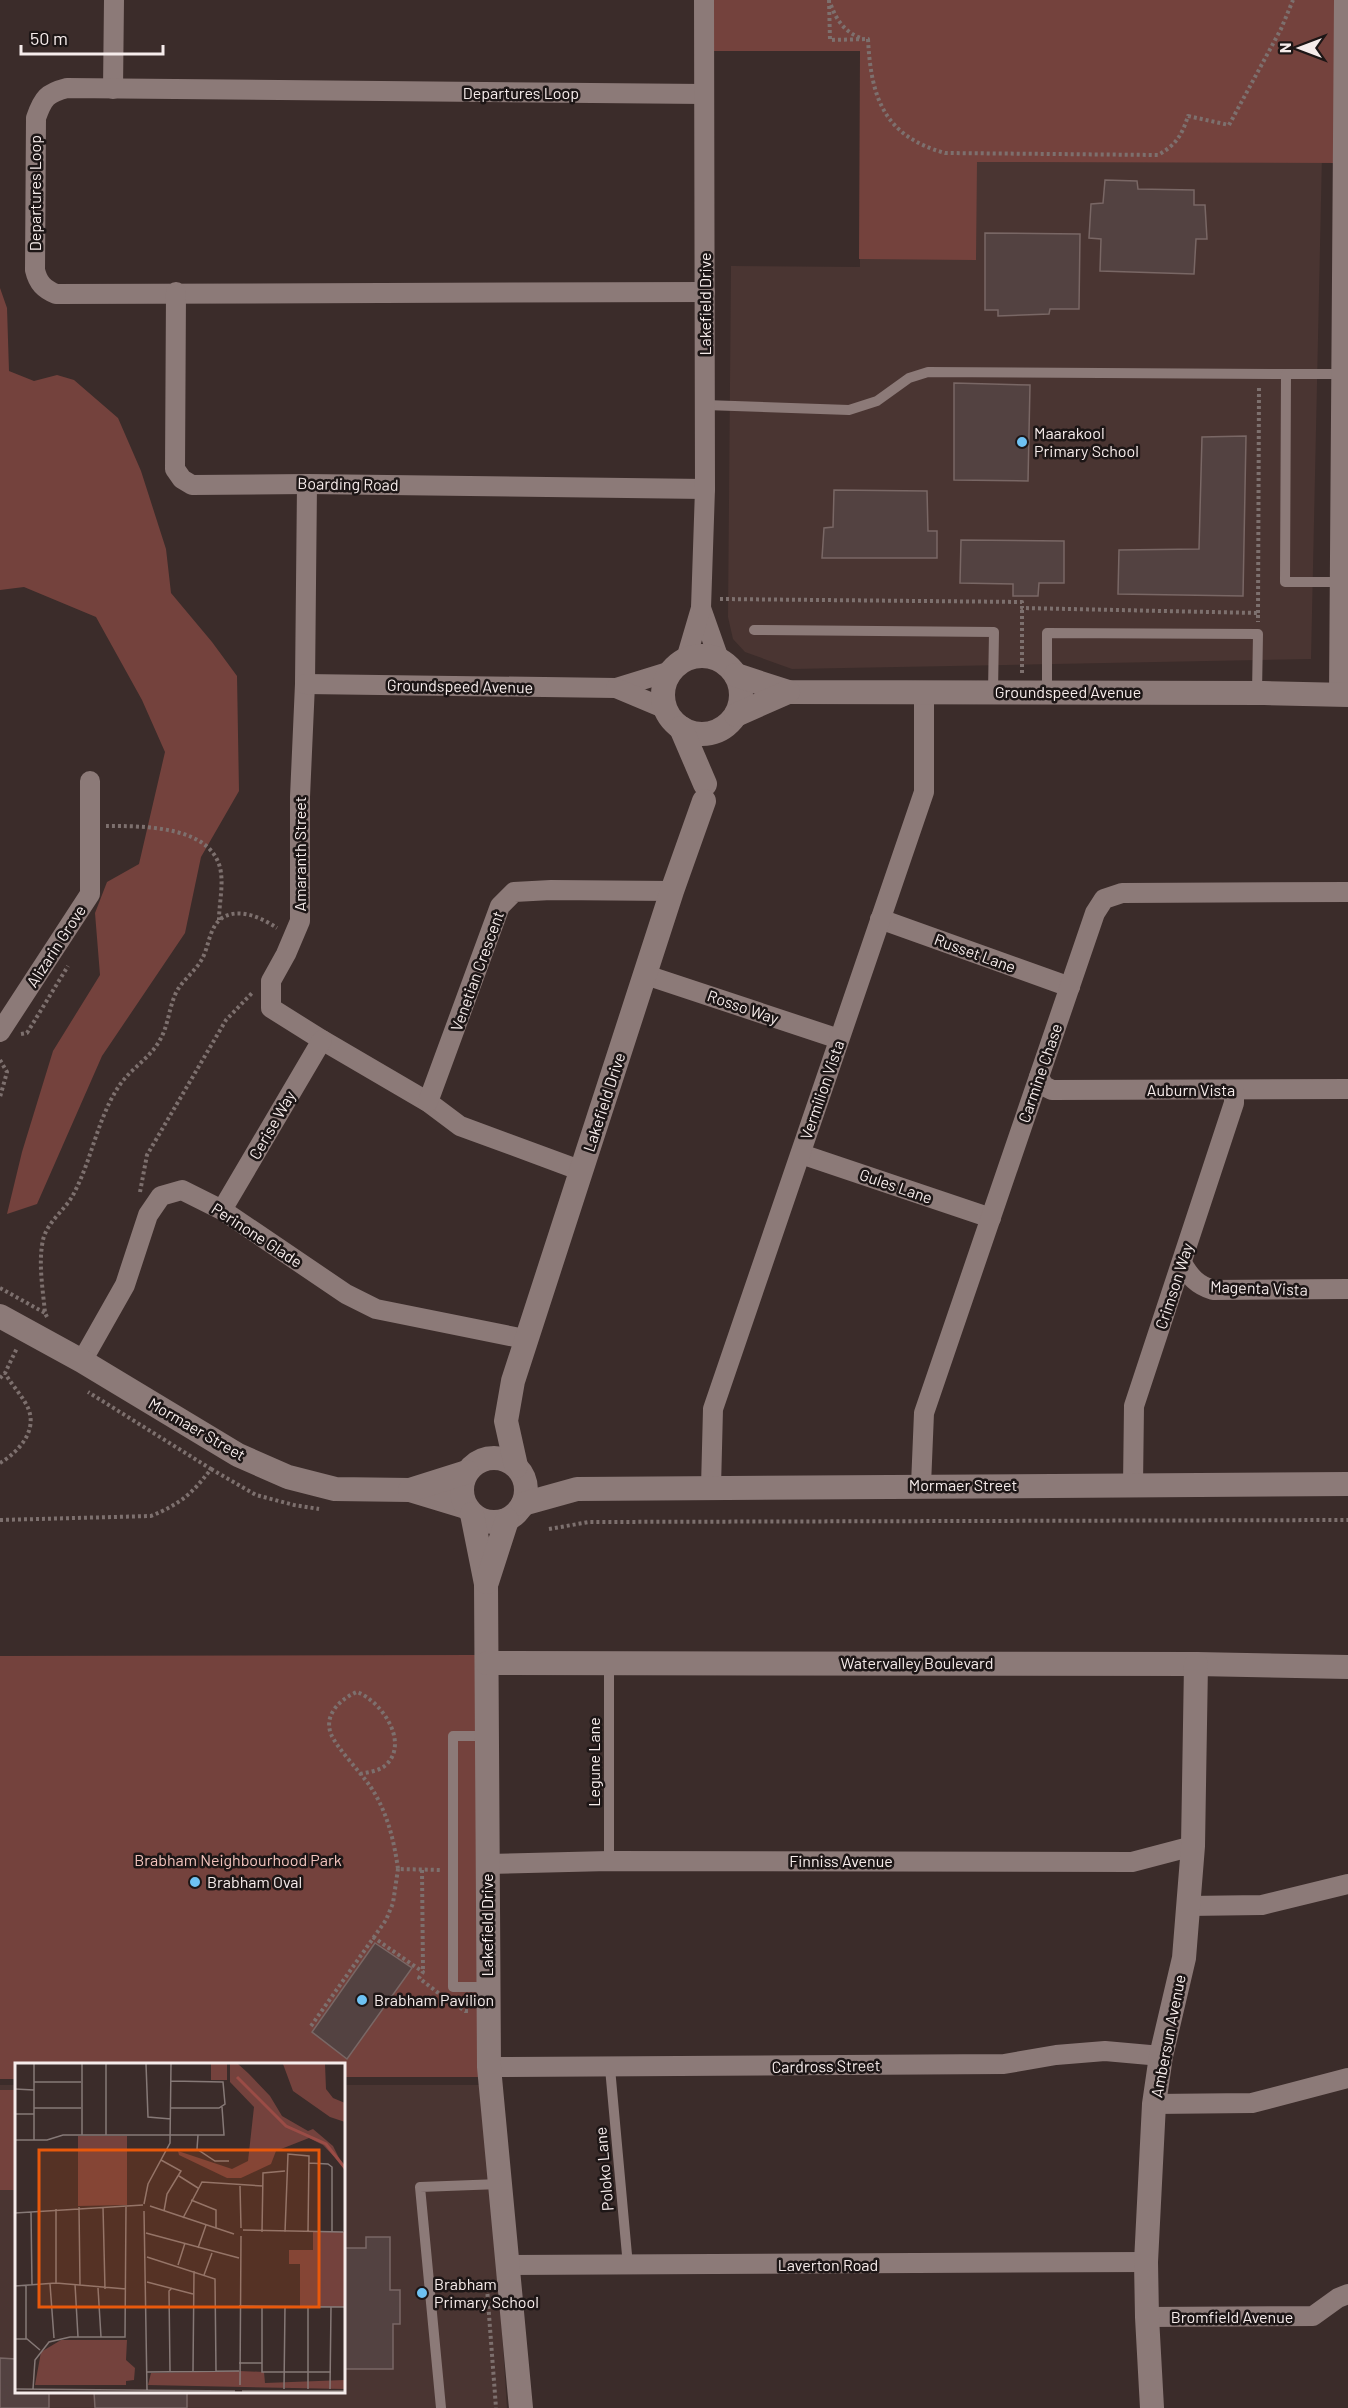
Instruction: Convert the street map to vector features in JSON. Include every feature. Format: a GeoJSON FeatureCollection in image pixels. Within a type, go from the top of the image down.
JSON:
{"type":"FeatureCollection","features":[{"type":"Feature","properties":{"kind":"street"},"geometry":{"type":"LineString","coordinates":[[112,89],[114,0]]}},
{"type":"Feature","properties":{"kind":"street","name":"Lakefield Drive"},"geometry":{"type":"LineString","coordinates":[[678,665],[701,603],[705,489],[705,0]]}},
{"type":"Feature","properties":{"kind":"street"},"geometry":{"type":"LineString","coordinates":[[1343,695],[1338,582],[1344,496],[1340,374],[1345,297],[1344,0]]}},
{"type":"Feature","properties":{"kind":"street","name":"Departures Loop"},"geometry":{"type":"LineString","coordinates":[[704,94],[67,88],[50,92],[40,105],[36,118],[35,270],[38,281],[46,290],[57,294],[705,292]]}},
{"type":"Feature","properties":{"kind":"street","name":"Boarding Road"},"geometry":{"type":"LineString","coordinates":[[176,292],[175,469],[182,479],[192,485],[307,484],[705,489]]}},
{"type":"Feature","properties":{"kind":"street","name":"Amaranth Street"},"geometry":{"type":"LineString","coordinates":[[307,484],[300,798],[300,921],[271,981],[271,1008],[428,1102],[460,1126],[582,1171]]}},
{"type":"Feature","properties":{"kind":"street","name":"Lakefield Drive"},"geometry":{"type":"LineString","coordinates":[[701,603],[728,667]]}},
{"type":"Feature","properties":{"kind":"street"},"geometry":{"type":"LineString","coordinates":[[706,656],[728,667],[741,690],[741,703],[736,715],[728,724],[717,731],[705,734],[693,733],[681,728],[672,720],[666,709],[664,690],[678,665],[706,656]]}},
{"type":"Feature","properties":{"kind":"street","name":"Groundspeed Avenue"},"geometry":{"type":"LineString","coordinates":[[304,684],[616,688],[678,665]]}},
{"type":"Feature","properties":{"kind":"street","name":"Groundspeed Avenue"},"geometry":{"type":"LineString","coordinates":[[728,667],[788,692],[1343,695]]}},
{"type":"Feature","properties":{"kind":"street","name":"Groundspeed Avenue"},"geometry":{"type":"LineString","coordinates":[[616,688],[666,709]]}},
{"type":"Feature","properties":{"kind":"street","name":"Groundspeed Avenue"},"geometry":{"type":"LineString","coordinates":[[736,715],[788,692]]}},
{"type":"Feature","properties":{"kind":"street","name":"Vermilion Vista"},"geometry":{"type":"LineString","coordinates":[[711,1487],[713,1409],[924,792],[924,692]]}},
{"type":"Feature","properties":{"kind":"street"},"geometry":{"type":"LineString","coordinates":[[681,728],[704,792]]}},
{"type":"Feature","properties":{"kind":"street","name":"Lakefield Drive"},"geometry":{"type":"LineString","coordinates":[[518,1470],[506,1421],[513,1381],[704,792],[717,731]]}},
{"type":"Feature","properties":{"kind":"street","name":"Alizarin Grove"},"geometry":{"type":"LineString","coordinates":[[0,1032],[90,894],[90,781]]}},
{"type":"Feature","properties":{"kind":"street","name":"Venetian Crescent"},"geometry":{"type":"LineString","coordinates":[[428,1102],[500,906],[514,892],[672,891]]}},
{"type":"Feature","properties":{"kind":"street","name":"Carmine Chase"},"geometry":{"type":"LineString","coordinates":[[921,1485],[924,1413],[1095,912],[1104,899],[1122,893],[1348,892]]}},
{"type":"Feature","properties":{"kind":"street","name":"Russet Lane"},"geometry":{"type":"LineString","coordinates":[[880,919],[1070,987]]}},
{"type":"Feature","properties":{"kind":"street","name":"Rosso Way"},"geometry":{"type":"LineString","coordinates":[[646,975],[839,1039]]}},
{"type":"Feature","properties":{"kind":"street","name":"Cerise Way"},"geometry":{"type":"LineString","coordinates":[[222,1210],[321,1040]]}},
{"type":"Feature","properties":{"kind":"street","name":"Auburn Vista"},"geometry":{"type":"LineString","coordinates":[[1039,1077],[1044,1086],[1052,1090],[1348,1089]]}},
{"type":"Feature","properties":{"kind":"street","name":"Crimson Way"},"geometry":{"type":"LineString","coordinates":[[1133,1485],[1134,1406],[1234,1103],[1234,1090]]}},
{"type":"Feature","properties":{"kind":"street","name":"Gules Lane"},"geometry":{"type":"LineString","coordinates":[[801,1154],[991,1218]]}},
{"type":"Feature","properties":{"kind":"street","name":"Perinone Glade"},"geometry":{"type":"LineString","coordinates":[[82,1361],[125,1285],[148,1215],[161,1196],[182,1190],[222,1210],[346,1294],[376,1309],[525,1339]]}},
{"type":"Feature","properties":{"kind":"street","name":"Magenta Vista"},"geometry":{"type":"LineString","coordinates":[[1182,1263],[1190,1277],[1201,1286],[1213,1290],[1348,1289]]}},
{"type":"Feature","properties":{"kind":"street","name":"Mormaer Street"},"geometry":{"type":"LineString","coordinates":[[0,1316],[82,1361],[238,1455],[288,1477],[335,1489],[410,1490],[469,1511]]}},
{"type":"Feature","properties":{"kind":"street","name":"Lakefield Drive"},"geometry":{"type":"LineString","coordinates":[[475,1466],[506,1421]]}},
{"type":"Feature","properties":{"kind":"street"},"geometry":{"type":"LineString","coordinates":[[500,1459],[518,1470],[527,1490],[515,1512],[488,1522],[469,1511],[462,1490],[475,1466],[500,1459]]}},
{"type":"Feature","properties":{"kind":"street","name":"Mormaer Street"},"geometry":{"type":"LineString","coordinates":[[410,1490],[475,1466]]}},
{"type":"Feature","properties":{"kind":"street","name":"Mormaer Street"},"geometry":{"type":"LineString","coordinates":[[518,1470],[577,1489],[1348,1484]]}},
{"type":"Feature","properties":{"kind":"street","name":"Mormaer Street"},"geometry":{"type":"LineString","coordinates":[[515,1512],[577,1489]]}},
{"type":"Feature","properties":{"kind":"street","name":"Lakefield Drive"},"geometry":{"type":"LineString","coordinates":[[469,1511],[486,1584],[489,2067],[521,2408]]}},
{"type":"Feature","properties":{"kind":"street","name":"Lakefield Drive"},"geometry":{"type":"LineString","coordinates":[[486,1584],[515,1512]]}},
{"type":"Feature","properties":{"kind":"street","name":"Watervalley Boulevard"},"geometry":{"type":"LineString","coordinates":[[487,1663],[1348,1667]]}},
{"type":"Feature","properties":{"kind":"street","name":"Ambersun Avenue"},"geometry":{"type":"LineString","coordinates":[[1152,2408],[1146,2317],[1146,2262],[1154,2104],[1161,2055],[1184,1958],[1193,1846],[1196,1665]]}},
{"type":"Feature","properties":{"kind":"street","name":"Finniss Avenue"},"geometry":{"type":"LineString","coordinates":[[487,1864],[609,1861],[1132,1862],[1193,1846]]}},
{"type":"Feature","properties":{"kind":"street"},"geometry":{"type":"LineString","coordinates":[[1188,1906],[1262,1905],[1348,1884]]}},
{"type":"Feature","properties":{"kind":"street","name":"Cardross Street"},"geometry":{"type":"LineString","coordinates":[[489,2067],[1004,2064],[1056,2055],[1105,2051],[1161,2055]]}},
{"type":"Feature","properties":{"kind":"street"},"geometry":{"type":"LineString","coordinates":[[1154,2104],[1252,2103],[1348,2078]]}},
{"type":"Feature","properties":{"kind":"street","name":"Laverton Road"},"geometry":{"type":"LineString","coordinates":[[509,2265],[1146,2262]]}},
{"type":"Feature","properties":{"kind":"street","name":"Bromfield Avenue"},"geometry":{"type":"LineString","coordinates":[[1146,2317],[1313,2316],[1338,2298],[1348,2294]]}},
{"type":"Feature","properties":{"kind":"lane"},"geometry":{"type":"LineString","coordinates":[[705,405],[849,410],[877,400],[909,378],[928,372],[1340,374]]}},
{"type":"Feature","properties":{"kind":"lane"},"geometry":{"type":"LineString","coordinates":[[1286,374],[1285,582],[1338,582]]}},
{"type":"Feature","properties":{"kind":"lane"},"geometry":{"type":"LineString","coordinates":[[754,630],[994,632],[993,692]]}},
{"type":"Feature","properties":{"kind":"lane"},"geometry":{"type":"LineString","coordinates":[[1047,692],[1047,633],[1258,634],[1257,693]]}},
{"type":"Feature","properties":{"kind":"lane","name":"Legune Lane"},"geometry":{"type":"LineString","coordinates":[[609,1662],[609,1861]]}},
{"type":"Feature","properties":{"kind":"lane"},"geometry":{"type":"LineString","coordinates":[[487,1736],[453,1736],[453,1987],[488,1987]]}},
{"type":"Feature","properties":{"kind":"lane","name":"Poloko Lane"},"geometry":{"type":"LineString","coordinates":[[610,2068],[628,2266]]}},
{"type":"Feature","properties":{"kind":"lane"},"geometry":{"type":"LineString","coordinates":[[441,2408],[420,2187],[500,2184]]}},
{"type":"Feature","properties":{"kind":"path"},"geometry":{"type":"LineString","coordinates":[[830,0],[830,40],[868,39]]}},
{"type":"Feature","properties":{"kind":"path"},"geometry":{"type":"LineString","coordinates":[[830,0],[836,17],[842,25],[850,33],[868,39]]}},
{"type":"Feature","properties":{"kind":"path"},"geometry":{"type":"LineString","coordinates":[[868,39],[870,74],[877,97],[887,117],[908,137],[927,148],[945,153],[1158,155],[1173,147],[1182,134],[1188,116],[1229,125],[1281,29],[1293,0]]}},
{"type":"Feature","properties":{"kind":"path"},"geometry":{"type":"LineString","coordinates":[[1258,634],[1259,374]]}},
{"type":"Feature","properties":{"kind":"path"},"geometry":{"type":"LineString","coordinates":[[701,603],[1022,602],[1022,692]]}},
{"type":"Feature","properties":{"kind":"path"},"geometry":{"type":"LineString","coordinates":[[1022,608],[1258,613]]}},
{"type":"Feature","properties":{"kind":"path"},"geometry":{"type":"LineString","coordinates":[[49,1320],[45,1313],[42,1272],[43,1239],[57,1214],[73,1196],[106,1107],[120,1084],[149,1056],[161,1039],[176,992],[194,972],[203,957],[219,920],[221,872],[215,854],[199,841],[174,831],[144,826],[90,826]]}},
{"type":"Feature","properties":{"kind":"path"},"geometry":{"type":"LineString","coordinates":[[219,920],[229,915],[254,916],[293,938]]}},
{"type":"Feature","properties":{"kind":"path"},"geometry":{"type":"LineString","coordinates":[[138,1202],[147,1155],[226,1020],[257,987]]}},
{"type":"Feature","properties":{"kind":"path"},"geometry":{"type":"LineString","coordinates":[[0,1060],[7,1072],[0,1097]]}},
{"type":"Feature","properties":{"kind":"path"},"geometry":{"type":"LineString","coordinates":[[0,1288],[45,1313]]}},
{"type":"Feature","properties":{"kind":"path"},"geometry":{"type":"LineString","coordinates":[[0,1378],[5,1373],[17,1347],[26,1353]]}},
{"type":"Feature","properties":{"kind":"path"},"geometry":{"type":"LineString","coordinates":[[0,1463],[17,1450],[28,1435],[31,1426],[28,1407],[5,1373]]}},
{"type":"Feature","properties":{"kind":"path"},"geometry":{"type":"LineString","coordinates":[[0,1520],[151,1516],[170,1509],[194,1492],[211,1469],[82,1388]]}},
{"type":"Feature","properties":{"kind":"path"},"geometry":{"type":"LineString","coordinates":[[549,1529],[589,1522],[1348,1521]]}},
{"type":"Feature","properties":{"kind":"path"},"geometry":{"type":"LineString","coordinates":[[311,2026],[386,1920],[393,1903],[398,1869],[386,1815],[330,1733],[331,1717],[335,1706],[345,1696],[357,1692],[365,1695],[384,1712],[393,1727],[394,1750],[387,1764],[376,1771],[360,1774]]}},
{"type":"Feature","properties":{"kind":"path"},"geometry":{"type":"LineString","coordinates":[[398,1869],[453,1870]]}},
{"type":"Feature","properties":{"kind":"path"},"geometry":{"type":"LineString","coordinates":[[422,1870],[423,1972],[419,1978],[458,2007],[465,2011],[472,2011]]}},
{"type":"Feature","properties":{"kind":"path"},"geometry":{"type":"LineString","coordinates":[[374,1937],[423,1972]]}},
{"type":"Feature","properties":{"kind":"shaded area","name":"Maarakool Primary School"},"geometry":{"type":"Polygon","coordinates":[[[1322,155],[1311,659],[792,669],[745,652],[733,639],[728,617],[731,266],[860,267],[860,162],[1322,155]]]}},
{"type":"Feature","properties":{"kind":"shaded area","name":"Brabham Primary School"},"geometry":{"type":"Polygon","coordinates":[[[0,2085],[15,2085],[15,2393],[345,2393],[345,2085],[486,2085],[507,2408],[0,2408],[0,2085]]]}},
{"type":"Feature","properties":{"kind":"green space"},"geometry":{"type":"Polygon","coordinates":[[[705,0],[1343,0],[1341,163],[977,162],[976,260],[859,259],[860,51],[705,51],[705,0]]]}},
{"type":"Feature","properties":{"kind":"green space"},"geometry":{"type":"Polygon","coordinates":[[[0,288],[7,308],[9,371],[34,381],[57,375],[74,380],[118,418],[141,471],[166,549],[171,593],[237,676],[239,791],[201,857],[185,933],[102,1056],[37,1204],[7,1214],[22,1152],[53,1051],[100,975],[95,913],[107,882],[139,864],[165,752],[142,700],[96,617],[24,587],[0,590],[0,288]]]}},
{"type":"Feature","properties":{"kind":"green space","name":"Brabham Neighbourhood Park"},"geometry":{"type":"Polygon","coordinates":[[[475,1655],[481,2077],[345,2077],[345,2063],[15,2063],[15,2079],[0,2079],[0,1656],[475,1655]]]}},
{"type":"Feature","properties":{"kind":"green space"},"geometry":{"type":"Polygon","coordinates":[[[0,2090],[15,2090],[15,2190],[0,2190],[0,2090]]]}},
{"type":"Feature","properties":{"kind":"building"},"geometry":{"type":"Polygon","coordinates":[[[1105,180],[1137,181],[1138,189],[1194,190],[1194,205],[1205,205],[1207,239],[1196,239],[1194,274],[1100,271],[1101,239],[1089,238],[1091,204],[1103,203],[1105,180]]]}},
{"type":"Feature","properties":{"kind":"building"},"geometry":{"type":"Polygon","coordinates":[[[985,233],[1080,234],[1079,309],[1050,309],[1049,314],[998,316],[998,310],[985,310],[985,233]]]}},
{"type":"Feature","properties":{"kind":"building"},"geometry":{"type":"Polygon","coordinates":[[[954,383],[1030,385],[1028,481],[954,480],[954,383]]]}},
{"type":"Feature","properties":{"kind":"building"},"geometry":{"type":"Polygon","coordinates":[[[1246,436],[1243,596],[1118,594],[1119,550],[1199,549],[1202,437],[1246,436]]]}},
{"type":"Feature","properties":{"kind":"building"},"geometry":{"type":"Polygon","coordinates":[[[834,490],[927,491],[928,531],[937,531],[937,558],[822,558],[824,528],[833,527],[834,490]]]}},
{"type":"Feature","properties":{"kind":"building"},"geometry":{"type":"Polygon","coordinates":[[[961,540],[1064,541],[1064,583],[1039,583],[1038,596],[1013,596],[1013,584],[960,583],[961,540]]]}},
{"type":"Feature","properties":{"kind":"building","name":"Brabham Pavilion"},"geometry":{"type":"Polygon","coordinates":[[[375,1943],[412,1968],[347,2059],[312,2032],[375,1943]]]}},
{"type":"Feature","properties":{"kind":"building"},"geometry":{"type":"Polygon","coordinates":[[[366,2237],[390,2237],[390,2290],[400,2290],[400,2324],[393,2324],[393,2369],[345,2369],[345,2248],[366,2248],[366,2237]]]}},
{"type":"Feature","properties":{"kind":"building"},"geometry":{"type":"Polygon","coordinates":[[[0,2358],[15,2359],[15,2393],[49,2393],[49,2408],[0,2408],[0,2358]]]}},
{"type":"Feature","properties":{"kind":"building"},"geometry":{"type":"Polygon","coordinates":[[[94,2393],[187,2393],[187,2408],[95,2408],[94,2393]]]}},
{"type":"Feature","properties":{"kind":"place","name":"Maarakool Primary School"},"geometry":{"type":"Point","coordinates":[1022,442]}},
{"type":"Feature","properties":{"kind":"place","name":"Brabham Oval"},"geometry":{"type":"Point","coordinates":[195,1882]}},
{"type":"Feature","properties":{"kind":"place","name":"Brabham Pavilion"},"geometry":{"type":"Point","coordinates":[362,2000]}},
{"type":"Feature","properties":{"kind":"place","name":"Brabham Primary School"},"geometry":{"type":"Point","coordinates":[422,2293]}}]}
